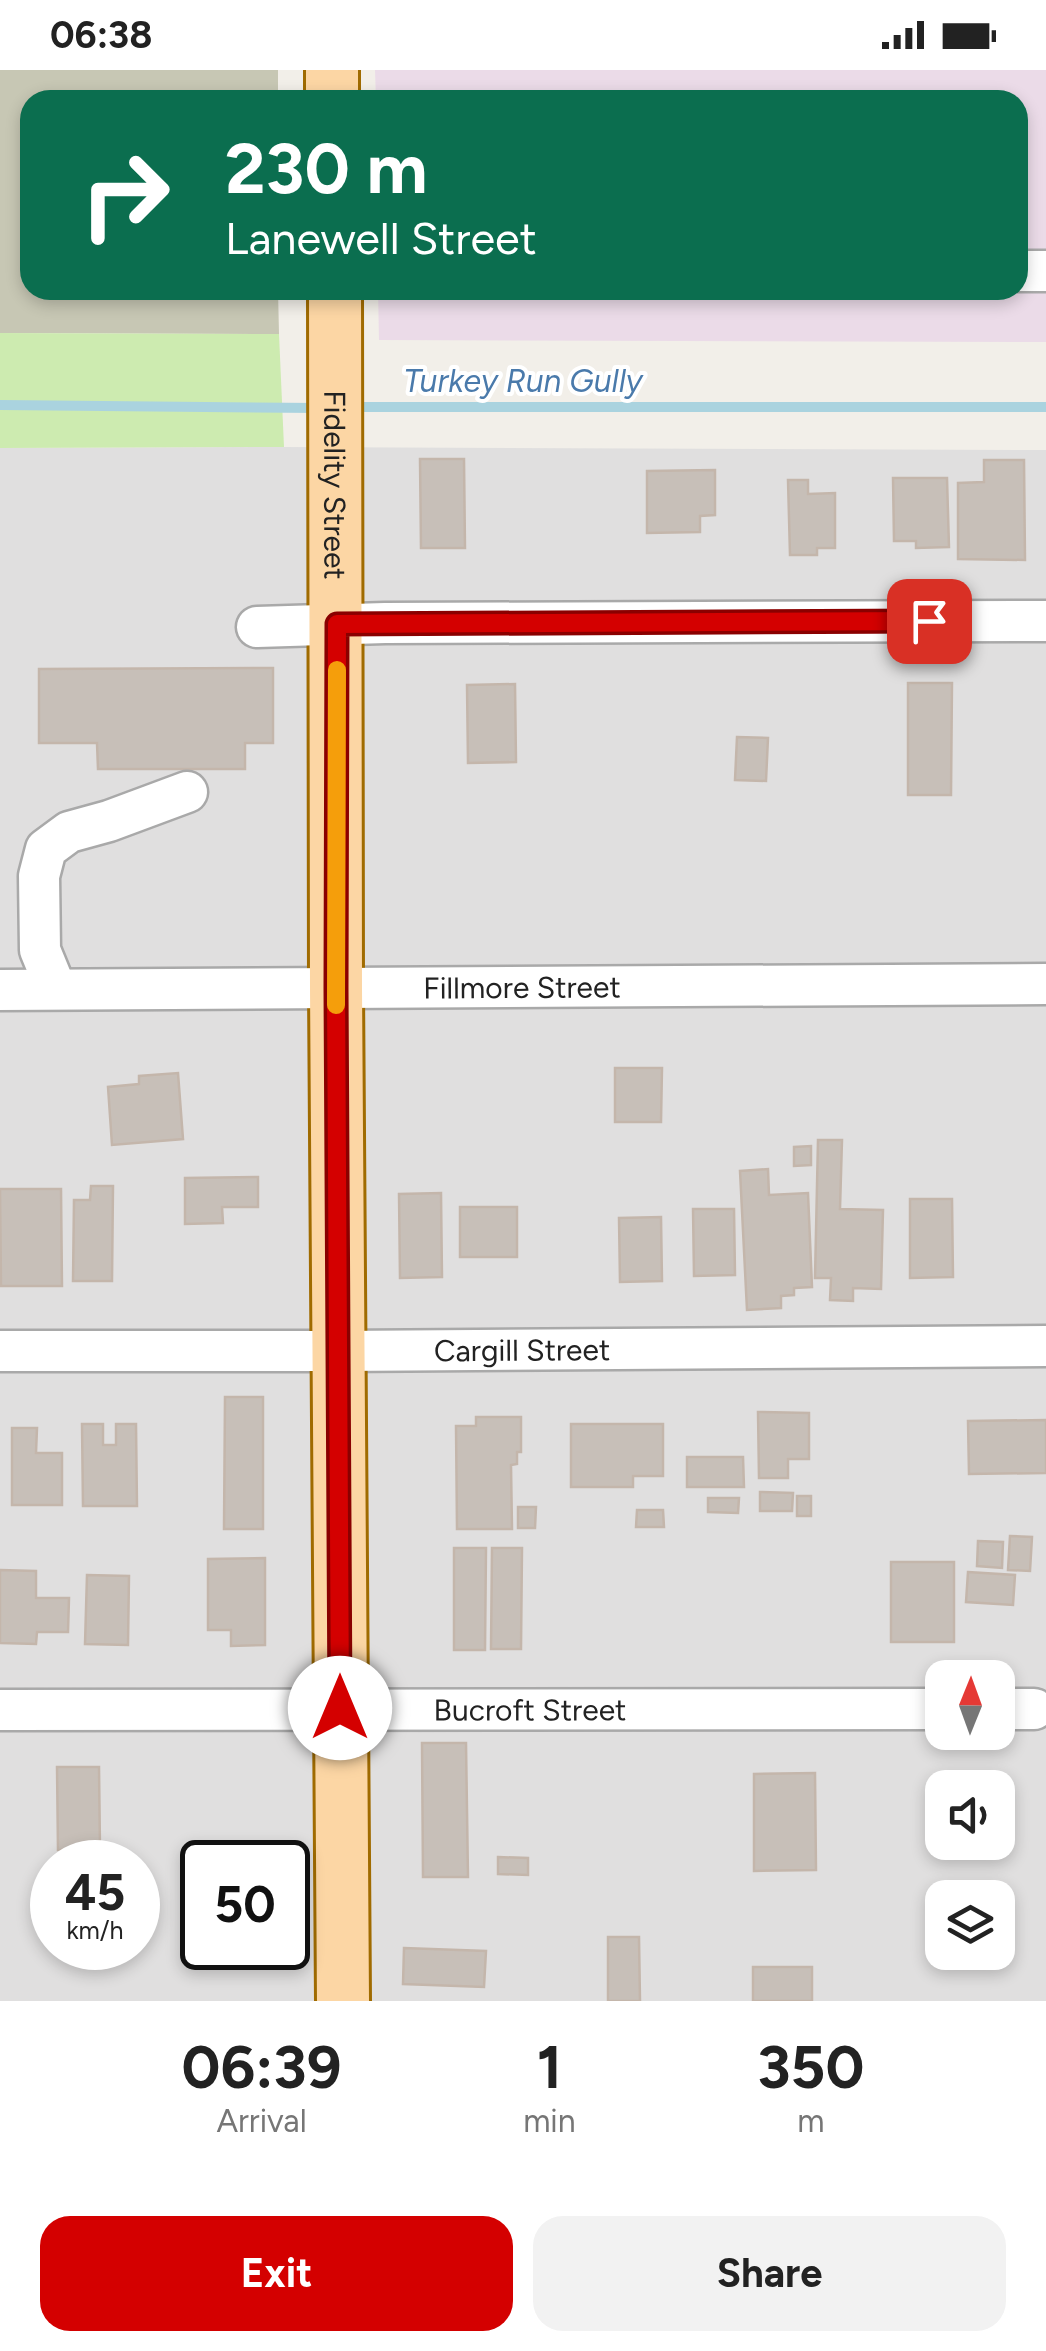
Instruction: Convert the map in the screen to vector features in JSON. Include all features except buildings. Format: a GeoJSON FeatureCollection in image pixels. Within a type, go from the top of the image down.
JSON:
{"type":"FeatureCollection","features":[{"type":"Feature","properties":{"kind":"main road","name":"Fidelity Street"},"geometry":{"type":"LineString","coordinates":[[335,300],[343,2001]]}},
{"type":"Feature","properties":{"kind":"street"},"geometry":{"type":"LineString","coordinates":[[257,627],[1046,620]]}},
{"type":"Feature","properties":{"kind":"street"},"geometry":{"type":"LineString","coordinates":[[56,989],[40,950],[39,876],[46,849],[68,832],[188,792]]}},
{"type":"Feature","properties":{"kind":"street","name":"Fillmore Street"},"geometry":{"type":"LineString","coordinates":[[0,990],[1046,984]]}},
{"type":"Feature","properties":{"kind":"street","name":"Cargill Street"},"geometry":{"type":"LineString","coordinates":[[0,1351],[1046,1346]]}},
{"type":"Feature","properties":{"kind":"street","name":"Bucroft Street"},"geometry":{"type":"LineString","coordinates":[[0,1710],[925,1709]]}},
{"type":"Feature","properties":{"kind":"shaded area"},"geometry":{"type":"Polygon","coordinates":[[[0,70],[278,70],[278,90],[20,90],[20,300],[278,300],[279,334],[0,333],[0,70]]]}},
{"type":"Feature","properties":{"kind":"shaded area"},"geometry":{"type":"Polygon","coordinates":[[[375,70],[1046,70],[1046,342],[379,340],[378,300],[1028,300],[1028,90],[376,90],[375,70]]]}},
{"type":"Feature","properties":{"kind":"shaded area"},"geometry":{"type":"Polygon","coordinates":[[[0,448],[1046,450],[1046,2001],[0,2001],[0,448]]]}},
{"type":"Feature","properties":{"kind":"green space"},"geometry":{"type":"Polygon","coordinates":[[[0,333],[279,334],[284,447],[0,448],[0,333]]]}},
{"type":"Feature","properties":{"kind":"waterway","name":"Turkey Run Gully"},"geometry":{"type":"LineString","coordinates":[[0,405],[319,408]]}},
{"type":"Feature","properties":{"kind":"waterway","name":"Turkey Run Gully"},"geometry":{"type":"LineString","coordinates":[[351,407],[1046,407]]}},
{"type":"Feature","properties":{"kind":"slow traffic"},"geometry":{"type":"LineString","coordinates":[[336,1005],[337,670]]}},
{"type":"Feature","properties":{"kind":"route"},"geometry":{"type":"LineString","coordinates":[[340,1708],[337,624],[929,621]]}}]}
